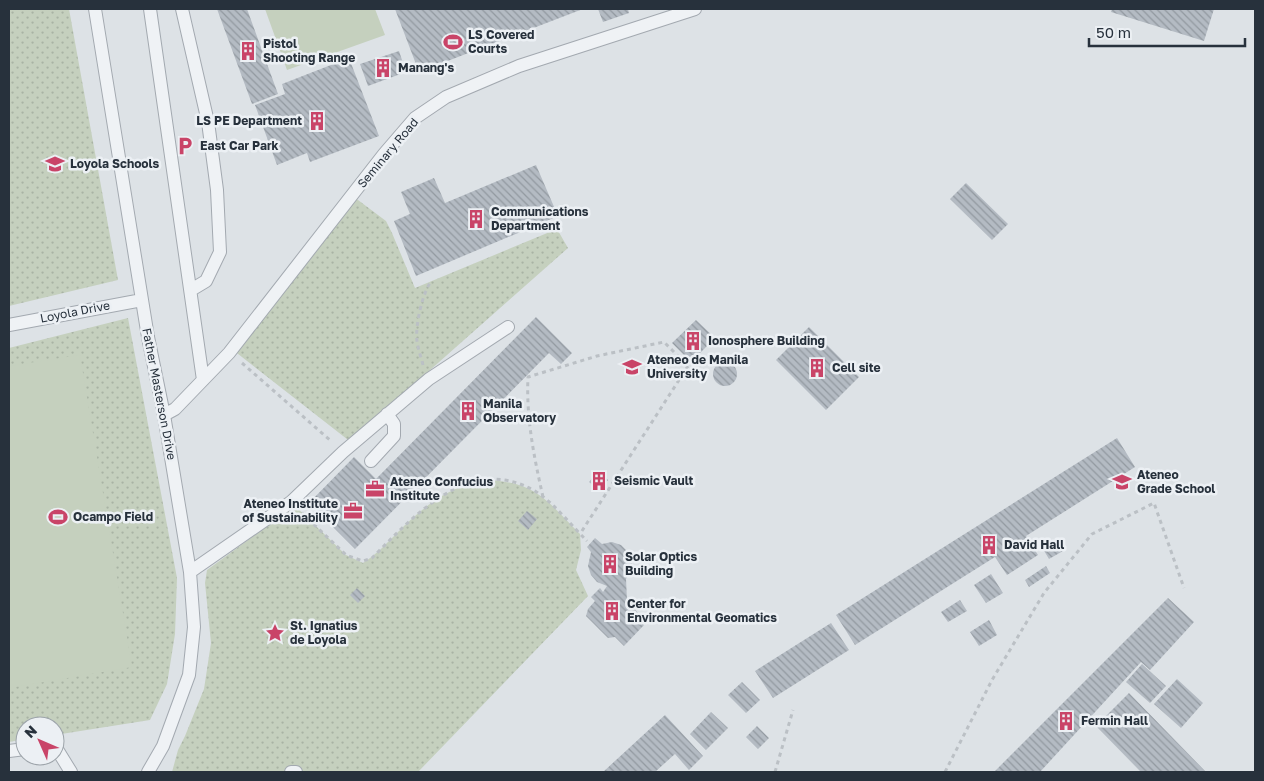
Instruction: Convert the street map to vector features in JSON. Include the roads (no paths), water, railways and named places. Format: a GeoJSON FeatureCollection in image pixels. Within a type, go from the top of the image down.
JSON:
{"type":"FeatureCollection","features":[{"type":"Feature","properties":{"kind":"lane","name":"Father Masterson Drive"},"geometry":{"type":"LineString","coordinates":[[95,9],[142,300],[164,415],[190,572],[194,628],[189,675],[163,746],[148,772]]}},
{"type":"Feature","properties":{"kind":"lane"},"geometry":{"type":"LineString","coordinates":[[150,9],[203,380]]}},
{"type":"Feature","properties":{"kind":"lane"},"geometry":{"type":"LineString","coordinates":[[182,9],[208,122],[217,190],[220,252],[206,281],[191,290]]}},
{"type":"Feature","properties":{"kind":"lane","name":"Seminary Road"},"geometry":{"type":"LineString","coordinates":[[164,415],[176,408],[230,353],[384,154],[415,118],[446,97],[519,66],[695,9]]}},
{"type":"Feature","properties":{"kind":"lane","name":"Loyola Drive"},"geometry":{"type":"LineString","coordinates":[[9,325],[142,300]]}},
{"type":"Feature","properties":{"kind":"lane"},"geometry":{"type":"LineString","coordinates":[[190,572],[291,502],[343,452],[387,414],[429,380],[508,326]]}},
{"type":"Feature","properties":{"kind":"lane"},"geometry":{"type":"LineString","coordinates":[[371,461],[394,436],[394,424],[387,414]]}},
{"type":"Feature","properties":{"kind":"lane"},"geometry":{"type":"LineString","coordinates":[[291,772],[296,772]]}},
{"type":"Feature","properties":{"kind":"place","name":"LS Covered Courts"},"geometry":{"type":"Point","coordinates":[453,42]}},
{"type":"Feature","properties":{"kind":"place","name":"Pistol Shooting Range"},"geometry":{"type":"Point","coordinates":[248,51]}},
{"type":"Feature","properties":{"kind":"place","name":"Manang's"},"geometry":{"type":"Point","coordinates":[383,68]}},
{"type":"Feature","properties":{"kind":"place","name":"LS PE Department"},"geometry":{"type":"Point","coordinates":[317,121]}},
{"type":"Feature","properties":{"kind":"place","name":"East Car Park"},"geometry":{"type":"Point","coordinates":[185,146]}},
{"type":"Feature","properties":{"kind":"place","name":"Loyola Schools"},"geometry":{"type":"Point","coordinates":[55,164]}},
{"type":"Feature","properties":{"kind":"place","name":"Communications Department"},"geometry":{"type":"Point","coordinates":[476,219]}},
{"type":"Feature","properties":{"kind":"place","name":"Ionosphere Building"},"geometry":{"type":"Point","coordinates":[693,341]}},
{"type":"Feature","properties":{"kind":"place","name":"Ateneo de Manila University"},"geometry":{"type":"Point","coordinates":[632,367]}},
{"type":"Feature","properties":{"kind":"place","name":"Cell site"},"geometry":{"type":"Point","coordinates":[817,368]}},
{"type":"Feature","properties":{"kind":"place","name":"Manila Observatory"},"geometry":{"type":"Point","coordinates":[468,411]}},
{"type":"Feature","properties":{"kind":"place","name":"Seismic Vault"},"geometry":{"type":"Point","coordinates":[599,481]}},
{"type":"Feature","properties":{"kind":"place","name":"Ateneo Grade School"},"geometry":{"type":"Point","coordinates":[1122,482]}},
{"type":"Feature","properties":{"kind":"place","name":"Ateneo Confucius Institute"},"geometry":{"type":"Point","coordinates":[375,489]}},
{"type":"Feature","properties":{"kind":"place","name":"Ateneo Institute of Sustainability"},"geometry":{"type":"Point","coordinates":[353,511]}},
{"type":"Feature","properties":{"kind":"place","name":"Ocampo Field"},"geometry":{"type":"Point","coordinates":[58,517]}},
{"type":"Feature","properties":{"kind":"place","name":"David Hall"},"geometry":{"type":"Point","coordinates":[989,545]}},
{"type":"Feature","properties":{"kind":"place","name":"Solar Optics Building"},"geometry":{"type":"Point","coordinates":[610,564]}},
{"type":"Feature","properties":{"kind":"place","name":"Center for Environmental Geomatics"},"geometry":{"type":"Point","coordinates":[612,611]}},
{"type":"Feature","properties":{"kind":"place","name":"St. Ignatius de Loyola"},"geometry":{"type":"Point","coordinates":[275,633]}},
{"type":"Feature","properties":{"kind":"place","name":"Fermin Hall"},"geometry":{"type":"Point","coordinates":[1066,721]}}]}
